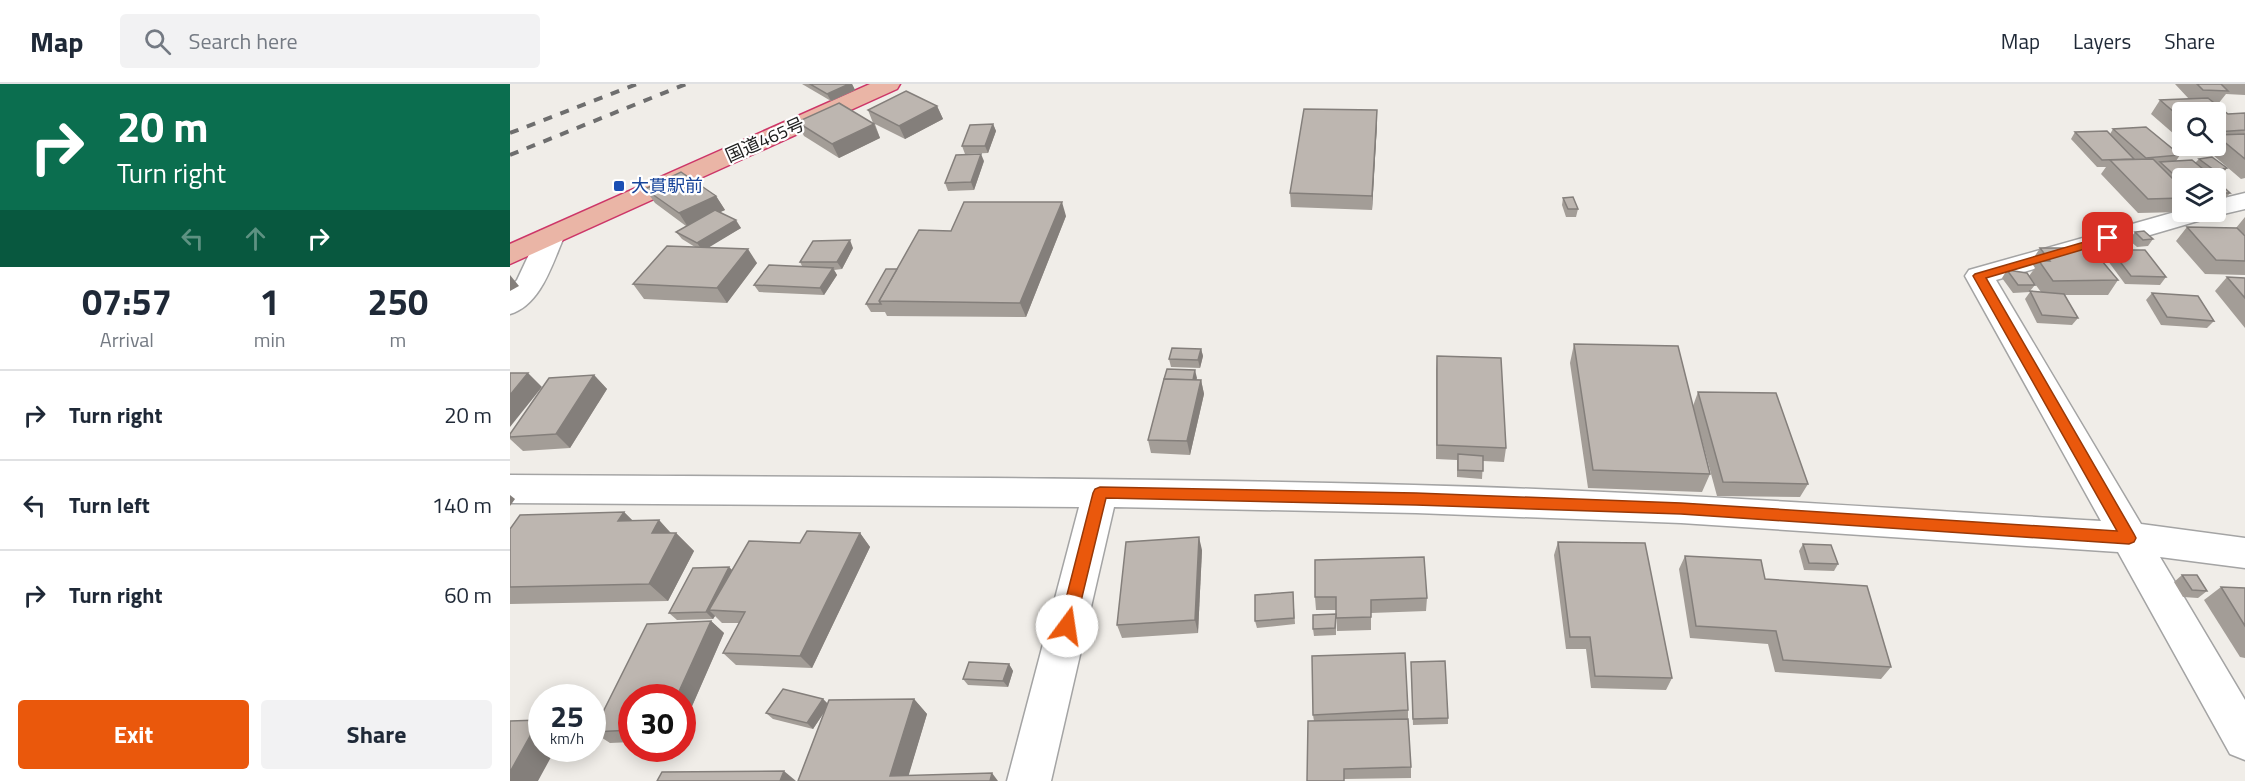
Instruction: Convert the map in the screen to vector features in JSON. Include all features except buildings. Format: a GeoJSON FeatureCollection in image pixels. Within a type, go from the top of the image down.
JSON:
{"type":"FeatureCollection","features":[{"type":"Feature","properties":{"kind":"highway","name":"国道465号"},"geometry":{"type":"LineString","coordinates":[[510,255],[889,84]]}},
{"type":"Feature","properties":{"kind":"street"},"geometry":{"type":"LineString","coordinates":[[2226,206],[2245,201]]}},
{"type":"Feature","properties":{"kind":"street"},"geometry":{"type":"LineString","coordinates":[[2172,221],[1979,276],[2245,740]]}},
{"type":"Feature","properties":{"kind":"street"},"geometry":{"type":"LineString","coordinates":[[510,304],[529,284],[550,237]]}},
{"type":"Feature","properties":{"kind":"street"},"geometry":{"type":"LineString","coordinates":[[510,489],[1100,493],[1416,499],[1681,508],[2129,538],[2245,553]]}},
{"type":"Feature","properties":{"kind":"street"},"geometry":{"type":"LineString","coordinates":[[1029,781],[1100,493]]}},
{"type":"Feature","properties":{"kind":"railway"},"geometry":{"type":"LineString","coordinates":[[510,133],[637,84]]}},
{"type":"Feature","properties":{"kind":"railway"},"geometry":{"type":"LineString","coordinates":[[510,155],[686,84]]}},
{"type":"Feature","properties":{"kind":"place","name":"大貫駅前"},"geometry":{"type":"Point","coordinates":[619,186]}},
{"type":"Feature","properties":{"kind":"route"},"geometry":{"type":"LineString","coordinates":[[1067,626],[1100,493],[1416,499],[1681,508],[2129,538],[1979,276],[2108,238]]}}]}
